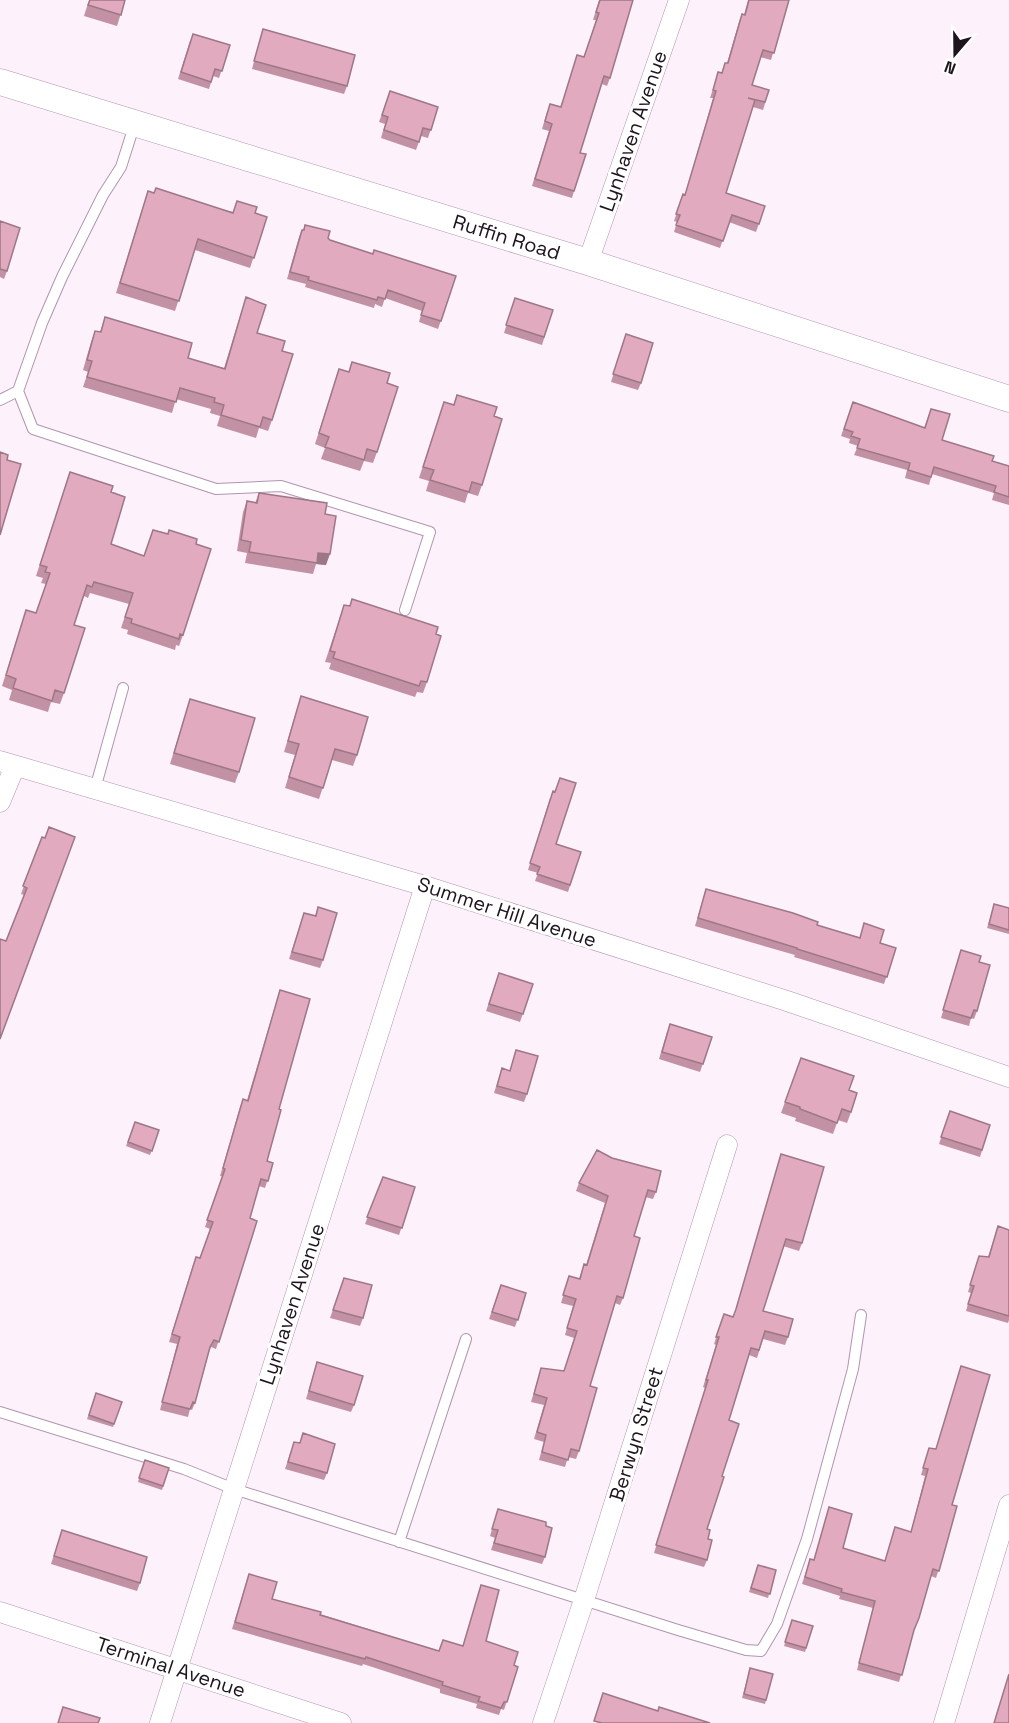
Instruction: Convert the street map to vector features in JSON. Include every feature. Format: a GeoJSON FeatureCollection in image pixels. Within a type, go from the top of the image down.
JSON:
{"type":"FeatureCollection","features":[{"type":"Feature","properties":{"kind":"street","name":"Lynhaven Avenue"},"geometry":{"type":"LineString","coordinates":[[588,262],[679,0]]}},
{"type":"Feature","properties":{"kind":"street","name":"Ruffin Road"},"geometry":{"type":"LineString","coordinates":[[0,82],[588,262],[1009,399]]}},
{"type":"Feature","properties":{"kind":"street","name":"Summer Hill Avenue"},"geometry":{"type":"LineString","coordinates":[[8,763],[425,886],[787,1001],[1009,1077]]}},
{"type":"Feature","properties":{"kind":"street"},"geometry":{"type":"LineString","coordinates":[[0,802],[8,763]]}},
{"type":"Feature","properties":{"kind":"street","name":"Lynhaven Avenue"},"geometry":{"type":"LineString","coordinates":[[159,1723],[425,886]]}},
{"type":"Feature","properties":{"kind":"street","name":"Berwyn Street"},"geometry":{"type":"LineString","coordinates":[[543,1723],[728,1145]]}},
{"type":"Feature","properties":{"kind":"street"},"geometry":{"type":"LineString","coordinates":[[944,1723],[1009,1505]]}},
{"type":"Feature","properties":{"kind":"street","name":"Terminal Avenue"},"geometry":{"type":"LineString","coordinates":[[0,1612],[341,1723]]}},
{"type":"Feature","properties":{"kind":"lane"},"geometry":{"type":"LineString","coordinates":[[135,123],[121,167],[103,195],[62,277],[42,323],[18,391],[33,429],[216,489],[281,486],[430,532],[405,610]]}},
{"type":"Feature","properties":{"kind":"lane"},"geometry":{"type":"LineString","coordinates":[[0,400],[18,391]]}},
{"type":"Feature","properties":{"kind":"lane"},"geometry":{"type":"LineString","coordinates":[[95,789],[123,688]]}},
{"type":"Feature","properties":{"kind":"lane"},"geometry":{"type":"LineString","coordinates":[[0,1412],[184,1469],[234,1489],[399,1542],[746,1650],[761,1651],[777,1624],[807,1539],[853,1369],[861,1315]]}},
{"type":"Feature","properties":{"kind":"lane"},"geometry":{"type":"LineString","coordinates":[[399,1542],[466,1339]]}},
{"type":"Feature","properties":{"kind":"building"},"geometry":{"type":"Polygon","coordinates":[[[90,0],[125,0],[121,15],[88,5],[90,0]]]}},
{"type":"Feature","properties":{"kind":"building"},"geometry":{"type":"Polygon","coordinates":[[[600,0],[633,0],[610,78],[604,76],[580,153],[586,154],[574,191],[535,179],[552,124],[545,121],[550,104],[561,107],[577,55],[584,57],[599,13],[596,12],[600,0]]]}},
{"type":"Feature","properties":{"kind":"building"},"geometry":{"type":"Polygon","coordinates":[[[749,0],[789,0],[774,53],[763,50],[752,85],[769,90],[765,102],[748,98],[755,100],[726,193],[765,206],[759,224],[732,215],[723,241],[676,225],[680,215],[676,214],[683,194],[685,195],[716,91],[713,90],[718,72],[722,73],[725,63],[728,63],[742,14],[745,15],[749,0]]]}},
{"type":"Feature","properties":{"kind":"building"},"geometry":{"type":"Polygon","coordinates":[[[263,29],[355,55],[347,86],[254,61],[263,29]]]}},
{"type":"Feature","properties":{"kind":"building"},"geometry":{"type":"Polygon","coordinates":[[[193,34],[230,45],[222,71],[215,69],[211,82],[181,72],[193,34]]]}},
{"type":"Feature","properties":{"kind":"building"},"geometry":{"type":"Polygon","coordinates":[[[390,91],[438,107],[431,130],[423,128],[419,142],[384,130],[388,117],[382,115],[390,91]]]}},
{"type":"Feature","properties":{"kind":"building"},"geometry":{"type":"Polygon","coordinates":[[[156,188],[233,213],[237,201],[257,207],[255,213],[267,217],[254,258],[198,239],[179,301],[120,283],[148,191],[154,193],[156,188]]]}},
{"type":"Feature","properties":{"kind":"building"},"geometry":{"type":"Polygon","coordinates":[[[0,221],[20,228],[7,271],[0,269],[0,221]]]}},
{"type":"Feature","properties":{"kind":"building"},"geometry":{"type":"Polygon","coordinates":[[[305,225],[330,231],[328,238],[330,240],[373,254],[374,250],[456,276],[441,321],[421,315],[425,303],[388,290],[385,299],[378,297],[377,300],[308,280],[309,277],[290,272],[305,225]]]}},
{"type":"Feature","properties":{"kind":"building"},"geometry":{"type":"Polygon","coordinates":[[[246,297],[266,305],[257,333],[285,341],[282,351],[293,354],[272,420],[263,417],[260,427],[221,415],[224,405],[214,402],[215,398],[180,388],[176,402],[87,377],[92,361],[87,360],[95,331],[101,332],[105,317],[192,343],[188,358],[225,369],[246,297]]]}},
{"type":"Feature","properties":{"kind":"building"},"geometry":{"type":"Polygon","coordinates":[[[515,298],[553,310],[544,337],[506,325],[515,298]]]}},
{"type":"Feature","properties":{"kind":"building"},"geometry":{"type":"Polygon","coordinates":[[[626,334],[653,343],[641,383],[613,374],[626,334]]]}},
{"type":"Feature","properties":{"kind":"building"},"geometry":{"type":"Polygon","coordinates":[[[352,362],[390,373],[387,383],[398,387],[377,452],[367,449],[364,460],[325,447],[329,437],[319,433],[339,369],[349,372],[352,362]]]}},
{"type":"Feature","properties":{"kind":"building"},"geometry":{"type":"Polygon","coordinates":[[[457,395],[497,407],[494,416],[502,419],[482,485],[472,482],[469,492],[430,480],[434,470],[423,467],[444,402],[454,405],[457,395]]]}},
{"type":"Feature","properties":{"kind":"building"},"geometry":{"type":"Polygon","coordinates":[[[853,402],[925,428],[931,409],[950,414],[942,440],[994,456],[992,461],[1009,466],[1009,497],[994,492],[996,486],[934,467],[931,477],[908,470],[910,463],[857,448],[860,439],[851,436],[853,432],[844,429],[853,402]]]}},
{"type":"Feature","properties":{"kind":"building"},"geometry":{"type":"Polygon","coordinates":[[[0,452],[8,455],[7,460],[21,464],[0,535],[0,452]]]}},
{"type":"Feature","properties":{"kind":"building"},"geometry":{"type":"Polygon","coordinates":[[[70,472],[113,486],[111,492],[125,497],[111,544],[144,556],[153,530],[168,534],[169,530],[197,539],[196,544],[211,549],[183,635],[180,634],[179,639],[131,623],[132,619],[125,617],[133,593],[94,582],[92,587],[87,585],[74,625],[85,628],[64,693],[55,690],[52,701],[13,688],[16,679],[6,675],[26,610],[36,613],[50,573],[45,572],[47,567],[40,565],[70,472]]]}},
{"type":"Feature","properties":{"kind":"building"},"geometry":{"type":"Polygon","coordinates":[[[259,493],[327,503],[325,514],[336,516],[330,554],[318,553],[317,563],[249,552],[251,542],[241,540],[247,501],[257,503],[259,493]]]}},
{"type":"Feature","properties":{"kind":"building"},"geometry":{"type":"Polygon","coordinates":[[[352,599],[438,627],[436,634],[441,636],[427,682],[421,681],[419,686],[333,658],[335,652],[330,651],[344,605],[350,606],[352,599]]]}},
{"type":"Feature","properties":{"kind":"building"},"geometry":{"type":"Polygon","coordinates":[[[301,696],[368,717],[357,755],[335,749],[323,788],[289,777],[299,744],[288,741],[301,696]]]}},
{"type":"Feature","properties":{"kind":"building"},"geometry":{"type":"Polygon","coordinates":[[[190,699],[255,718],[239,772],[174,753],[190,699]]]}},
{"type":"Feature","properties":{"kind":"building"},"geometry":{"type":"Polygon","coordinates":[[[560,778],[576,783],[556,844],[581,852],[570,885],[537,874],[540,867],[530,863],[553,791],[555,792],[560,778]]]}},
{"type":"Feature","properties":{"kind":"building"},"geometry":{"type":"Polygon","coordinates":[[[49,827],[75,837],[0,1039],[0,939],[6,941],[27,888],[23,886],[42,837],[45,838],[49,827]]]}},
{"type":"Feature","properties":{"kind":"building"},"geometry":{"type":"Polygon","coordinates":[[[706,889],[793,913],[818,922],[817,925],[860,938],[864,923],[884,930],[880,943],[896,948],[887,977],[698,918],[706,889]]]}},
{"type":"Feature","properties":{"kind":"building"},"geometry":{"type":"Polygon","coordinates":[[[994,904],[1009,908],[1009,930],[989,924],[994,904]]]}},
{"type":"Feature","properties":{"kind":"building"},"geometry":{"type":"Polygon","coordinates":[[[318,907],[337,913],[323,960],[292,952],[304,913],[316,916],[318,907]]]}},
{"type":"Feature","properties":{"kind":"building"},"geometry":{"type":"Polygon","coordinates":[[[961,950],[981,956],[979,962],[990,965],[977,1011],[974,1010],[971,1018],[943,1010],[961,950]]]}},
{"type":"Feature","properties":{"kind":"building"},"geometry":{"type":"Polygon","coordinates":[[[499,973],[533,984],[523,1014],[489,1004],[499,973]]]}},
{"type":"Feature","properties":{"kind":"building"},"geometry":{"type":"Polygon","coordinates":[[[280,990],[310,999],[267,1161],[273,1163],[268,1181],[261,1179],[250,1218],[257,1221],[219,1342],[214,1340],[210,1347],[195,1403],[193,1402],[190,1409],[162,1402],[180,1337],[172,1334],[196,1257],[200,1258],[213,1222],[207,1220],[225,1169],[223,1168],[243,1099],[248,1101],[280,990]]]}},
{"type":"Feature","properties":{"kind":"building"},"geometry":{"type":"Polygon","coordinates":[[[670,1024],[712,1037],[703,1064],[662,1052],[670,1024]]]}},
{"type":"Feature","properties":{"kind":"building"},"geometry":{"type":"Polygon","coordinates":[[[516,1050],[538,1056],[527,1094],[497,1086],[502,1068],[510,1071],[516,1050]]]}},
{"type":"Feature","properties":{"kind":"building"},"geometry":{"type":"Polygon","coordinates":[[[801,1058],[854,1076],[849,1090],[857,1093],[851,1112],[842,1109],[837,1123],[785,1102],[801,1058]]]}},
{"type":"Feature","properties":{"kind":"building"},"geometry":{"type":"Polygon","coordinates":[[[950,1111],[990,1125],[982,1150],[941,1137],[950,1111]]]}},
{"type":"Feature","properties":{"kind":"building"},"geometry":{"type":"Polygon","coordinates":[[[135,1122],[159,1130],[152,1151],[128,1142],[135,1122]]]}},
{"type":"Feature","properties":{"kind":"building"},"geometry":{"type":"Polygon","coordinates":[[[597,1150],[612,1158],[661,1171],[656,1192],[648,1190],[634,1236],[640,1238],[623,1298],[617,1296],[590,1386],[597,1388],[579,1451],[571,1449],[568,1460],[542,1452],[546,1435],[537,1432],[547,1398],[534,1394],[541,1368],[564,1371],[577,1331],[567,1328],[576,1299],[563,1295],[569,1276],[580,1279],[584,1264],[587,1265],[608,1196],[579,1183],[597,1150]]]}},
{"type":"Feature","properties":{"kind":"building"},"geometry":{"type":"Polygon","coordinates":[[[781,1154],[824,1167],[802,1243],[786,1239],[763,1311],[793,1319],[788,1337],[765,1331],[759,1350],[751,1348],[729,1420],[739,1424],[707,1529],[710,1530],[708,1539],[712,1540],[707,1560],[656,1545],[708,1380],[706,1380],[719,1337],[716,1337],[724,1314],[733,1317],[736,1309],[781,1154]]]}},
{"type":"Feature","properties":{"kind":"building"},"geometry":{"type":"Polygon","coordinates":[[[383,1177],[415,1187],[402,1228],[367,1217],[383,1177]]]}},
{"type":"Feature","properties":{"kind":"building"},"geometry":{"type":"Polygon","coordinates":[[[998,1226],[1009,1230],[1009,1316],[968,1304],[974,1286],[970,1285],[979,1256],[989,1257],[998,1226]]]}},
{"type":"Feature","properties":{"kind":"building"},"geometry":{"type":"Polygon","coordinates":[[[344,1278],[372,1285],[363,1318],[333,1310],[344,1278]]]}},
{"type":"Feature","properties":{"kind":"building"},"geometry":{"type":"Polygon","coordinates":[[[501,1285],[526,1293],[518,1320],[492,1312],[501,1285]]]}},
{"type":"Feature","properties":{"kind":"building"},"geometry":{"type":"Polygon","coordinates":[[[317,1362],[363,1376],[354,1405],[309,1391],[317,1362]]]}},
{"type":"Feature","properties":{"kind":"building"},"geometry":{"type":"Polygon","coordinates":[[[961,1366],[990,1375],[952,1505],[957,1506],[939,1571],[933,1569],[902,1675],[859,1663],[875,1601],[841,1592],[842,1589],[805,1577],[810,1559],[814,1560],[829,1507],[852,1514],[843,1548],[885,1561],[895,1527],[911,1532],[928,1469],[923,1468],[929,1448],[936,1449],[961,1366]]]}},
{"type":"Feature","properties":{"kind":"building"},"geometry":{"type":"Polygon","coordinates":[[[96,1393],[122,1402],[114,1424],[89,1415],[96,1393]]]}},
{"type":"Feature","properties":{"kind":"building"},"geometry":{"type":"Polygon","coordinates":[[[303,1433],[335,1444],[327,1473],[288,1462],[294,1442],[300,1443],[303,1433]]]}},
{"type":"Feature","properties":{"kind":"building"},"geometry":{"type":"Polygon","coordinates":[[[145,1460],[169,1468],[163,1486],[139,1478],[145,1460]]]}},
{"type":"Feature","properties":{"kind":"building"},"geometry":{"type":"Polygon","coordinates":[[[498,1509],[546,1522],[546,1526],[552,1528],[545,1557],[494,1543],[498,1530],[492,1529],[498,1509]]]}},
{"type":"Feature","properties":{"kind":"building"},"geometry":{"type":"Polygon","coordinates":[[[62,1530],[147,1557],[140,1583],[54,1556],[62,1530]]]}},
{"type":"Feature","properties":{"kind":"building"},"geometry":{"type":"Polygon","coordinates":[[[758,1565],[776,1570],[770,1594],[751,1588],[758,1565]]]}},
{"type":"Feature","properties":{"kind":"building"},"geometry":{"type":"Polygon","coordinates":[[[249,1574],[277,1582],[272,1599],[321,1612],[320,1615],[439,1651],[443,1640],[463,1646],[481,1585],[499,1590],[486,1641],[518,1652],[514,1665],[518,1667],[507,1702],[504,1702],[501,1708],[478,1701],[480,1697],[442,1685],[443,1682],[366,1657],[365,1659],[235,1622],[249,1574]]]}},
{"type":"Feature","properties":{"kind":"building"},"geometry":{"type":"Polygon","coordinates":[[[792,1620],[813,1626],[806,1648],[785,1642],[792,1620]]]}},
{"type":"Feature","properties":{"kind":"building"},"geometry":{"type":"Polygon","coordinates":[[[750,1668],[773,1674],[766,1700],[744,1694],[750,1668]]]}},
{"type":"Feature","properties":{"kind":"building"},"geometry":{"type":"Polygon","coordinates":[[[1009,1674],[1009,1723],[994,1723],[1009,1674]]]}},
{"type":"Feature","properties":{"kind":"building"},"geometry":{"type":"Polygon","coordinates":[[[603,1693],[658,1711],[659,1707],[710,1723],[602,1723],[594,1721],[603,1693]]]}},
{"type":"Feature","properties":{"kind":"building"},"geometry":{"type":"Polygon","coordinates":[[[63,1707],[100,1718],[98,1723],[58,1723],[63,1707]]]}}]}
